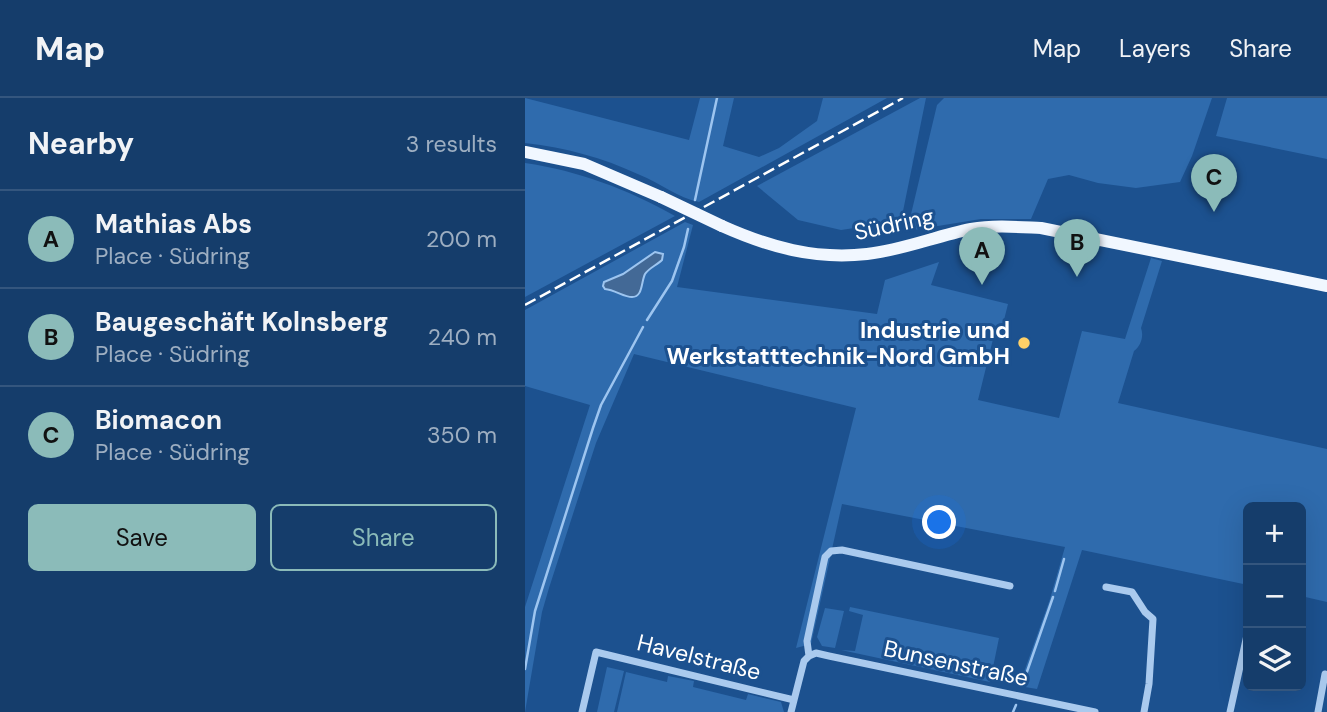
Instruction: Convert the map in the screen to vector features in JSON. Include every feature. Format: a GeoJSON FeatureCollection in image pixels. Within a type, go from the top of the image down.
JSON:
{"type":"FeatureCollection","features":[{"type":"Feature","properties":{"kind":"main road","name":"Südring"},"geometry":{"type":"LineString","coordinates":[[525,152],[584,164],[759,242],[787,250],[841,256],[894,249],[980,228],[1041,228],[1327,286]]}},
{"type":"Feature","properties":{"kind":"street"},"geometry":{"type":"LineString","coordinates":[[791,712],[804,660],[809,656],[807,641],[825,558],[831,551],[842,550],[1010,586]]}},
{"type":"Feature","properties":{"kind":"street"},"geometry":{"type":"LineString","coordinates":[[1105,587],[1132,592],[1153,619],[1149,684],[1144,712]]}},
{"type":"Feature","properties":{"kind":"street","name":"Havelstraße"},"geometry":{"type":"LineString","coordinates":[[582,712],[596,652],[794,700]]}},
{"type":"Feature","properties":{"kind":"street","name":"Bunsenstraße"},"geometry":{"type":"LineString","coordinates":[[809,656],[816,653],[1095,712]]}},
{"type":"Feature","properties":{"kind":"street"},"geometry":{"type":"LineString","coordinates":[[1230,712],[1243,653]]}},
{"type":"Feature","properties":{"kind":"street"},"geometry":{"type":"LineString","coordinates":[[1318,712],[1325,674]]}},
{"type":"Feature","properties":{"kind":"shaded area"},"geometry":{"type":"Polygon","coordinates":[[[525,98],[689,140],[700,98],[734,98],[723,146],[759,157],[779,148],[817,121],[823,98],[887,98],[699,202],[598,158],[525,143],[525,98]]]}},
{"type":"Feature","properties":{"kind":"shaded area"},"geometry":{"type":"Polygon","coordinates":[[[920,98],[926,98],[901,221],[841,230],[798,220],[757,186],[920,98]]]}},
{"type":"Feature","properties":{"kind":"shaded area"},"geometry":{"type":"Polygon","coordinates":[[[944,98],[1212,98],[1180,182],[1136,188],[1098,183],[1069,175],[1048,179],[1031,219],[981,219],[907,231],[937,105],[944,98]]]}},
{"type":"Feature","properties":{"kind":"shaded area"},"geometry":{"type":"Polygon","coordinates":[[[1227,98],[1327,98],[1327,159],[1216,136],[1227,98]]]}},
{"type":"Feature","properties":{"kind":"shaded area"},"geometry":{"type":"Polygon","coordinates":[[[525,163],[602,182],[675,216],[525,297],[525,163]]]}},
{"type":"Feature","properties":{"kind":"shaded area"},"geometry":{"type":"Polygon","coordinates":[[[685,222],[693,225],[677,287],[877,314],[885,280],[939,262],[931,285],[1008,304],[1002,328],[996,327],[978,400],[1059,418],[1082,331],[1125,339],[1151,258],[1162,261],[1141,328],[1141,341],[1134,351],[1118,403],[1327,449],[1327,602],[1306,597],[1306,502],[1243,502],[1243,584],[1082,550],[1037,689],[1019,686],[1065,547],[842,504],[811,644],[796,648],[856,408],[634,354],[596,443],[549,588],[542,612],[525,712],[525,607],[590,405],[525,386],[525,310],[685,222]]]}},
{"type":"Feature","properties":{"kind":"shaded area"},"geometry":{"type":"Polygon","coordinates":[[[655,252],[663,254],[662,260],[645,274],[638,295],[629,297],[605,289],[604,282],[623,274],[655,252]]]}},
{"type":"Feature","properties":{"kind":"shaded area"},"geometry":{"type":"Polygon","coordinates":[[[850,607],[999,638],[990,682],[841,650],[855,651],[863,615],[849,611],[850,607]]]}},
{"type":"Feature","properties":{"kind":"shaded area"},"geometry":{"type":"Polygon","coordinates":[[[825,608],[844,611],[835,648],[822,646],[817,637],[825,608]]]}},
{"type":"Feature","properties":{"kind":"shaded area"},"geometry":{"type":"Polygon","coordinates":[[[607,667],[624,671],[614,712],[597,712],[607,667]]]}},
{"type":"Feature","properties":{"kind":"shaded area"},"geometry":{"type":"Polygon","coordinates":[[[626,672],[667,682],[668,676],[694,681],[693,687],[746,700],[748,694],[781,702],[784,712],[617,712],[626,672]]]}},
{"type":"Feature","properties":{"kind":"waterway"},"geometry":{"type":"LineString","coordinates":[[695,200],[717,98]]}},
{"type":"Feature","properties":{"kind":"waterway"},"geometry":{"type":"LineString","coordinates":[[647,320],[672,281],[688,229]]}},
{"type":"Feature","properties":{"kind":"waterway"},"geometry":{"type":"LineString","coordinates":[[525,669],[535,611],[593,428],[601,405],[643,327]]}},
{"type":"Feature","properties":{"kind":"waterway"},"geometry":{"type":"LineString","coordinates":[[1055,591],[1064,559]]}},
{"type":"Feature","properties":{"kind":"waterway"},"geometry":{"type":"LineString","coordinates":[[1022,686],[1053,597]]}},
{"type":"Feature","properties":{"kind":"waterway"},"geometry":{"type":"LineString","coordinates":[[1013,712],[1016,705]]}},
{"type":"Feature","properties":{"kind":"railway"},"geometry":{"type":"LineString","coordinates":[[525,305],[903,98]]}},
{"type":"Feature","properties":{"kind":"place","name":"Biomacon"},"geometry":{"type":"Point","coordinates":[1214,212]}},
{"type":"Feature","properties":{"kind":"place","name":"Baugeschäft Kolnsberg"},"geometry":{"type":"Point","coordinates":[1077,277]}},
{"type":"Feature","properties":{"kind":"place","name":"Mathias Abs"},"geometry":{"type":"Point","coordinates":[982,285]}},
{"type":"Feature","properties":{"kind":"place","name":"Industrie und Werkstatttechnik-Nord GmbH"},"geometry":{"type":"Point","coordinates":[1024,343]}}]}
